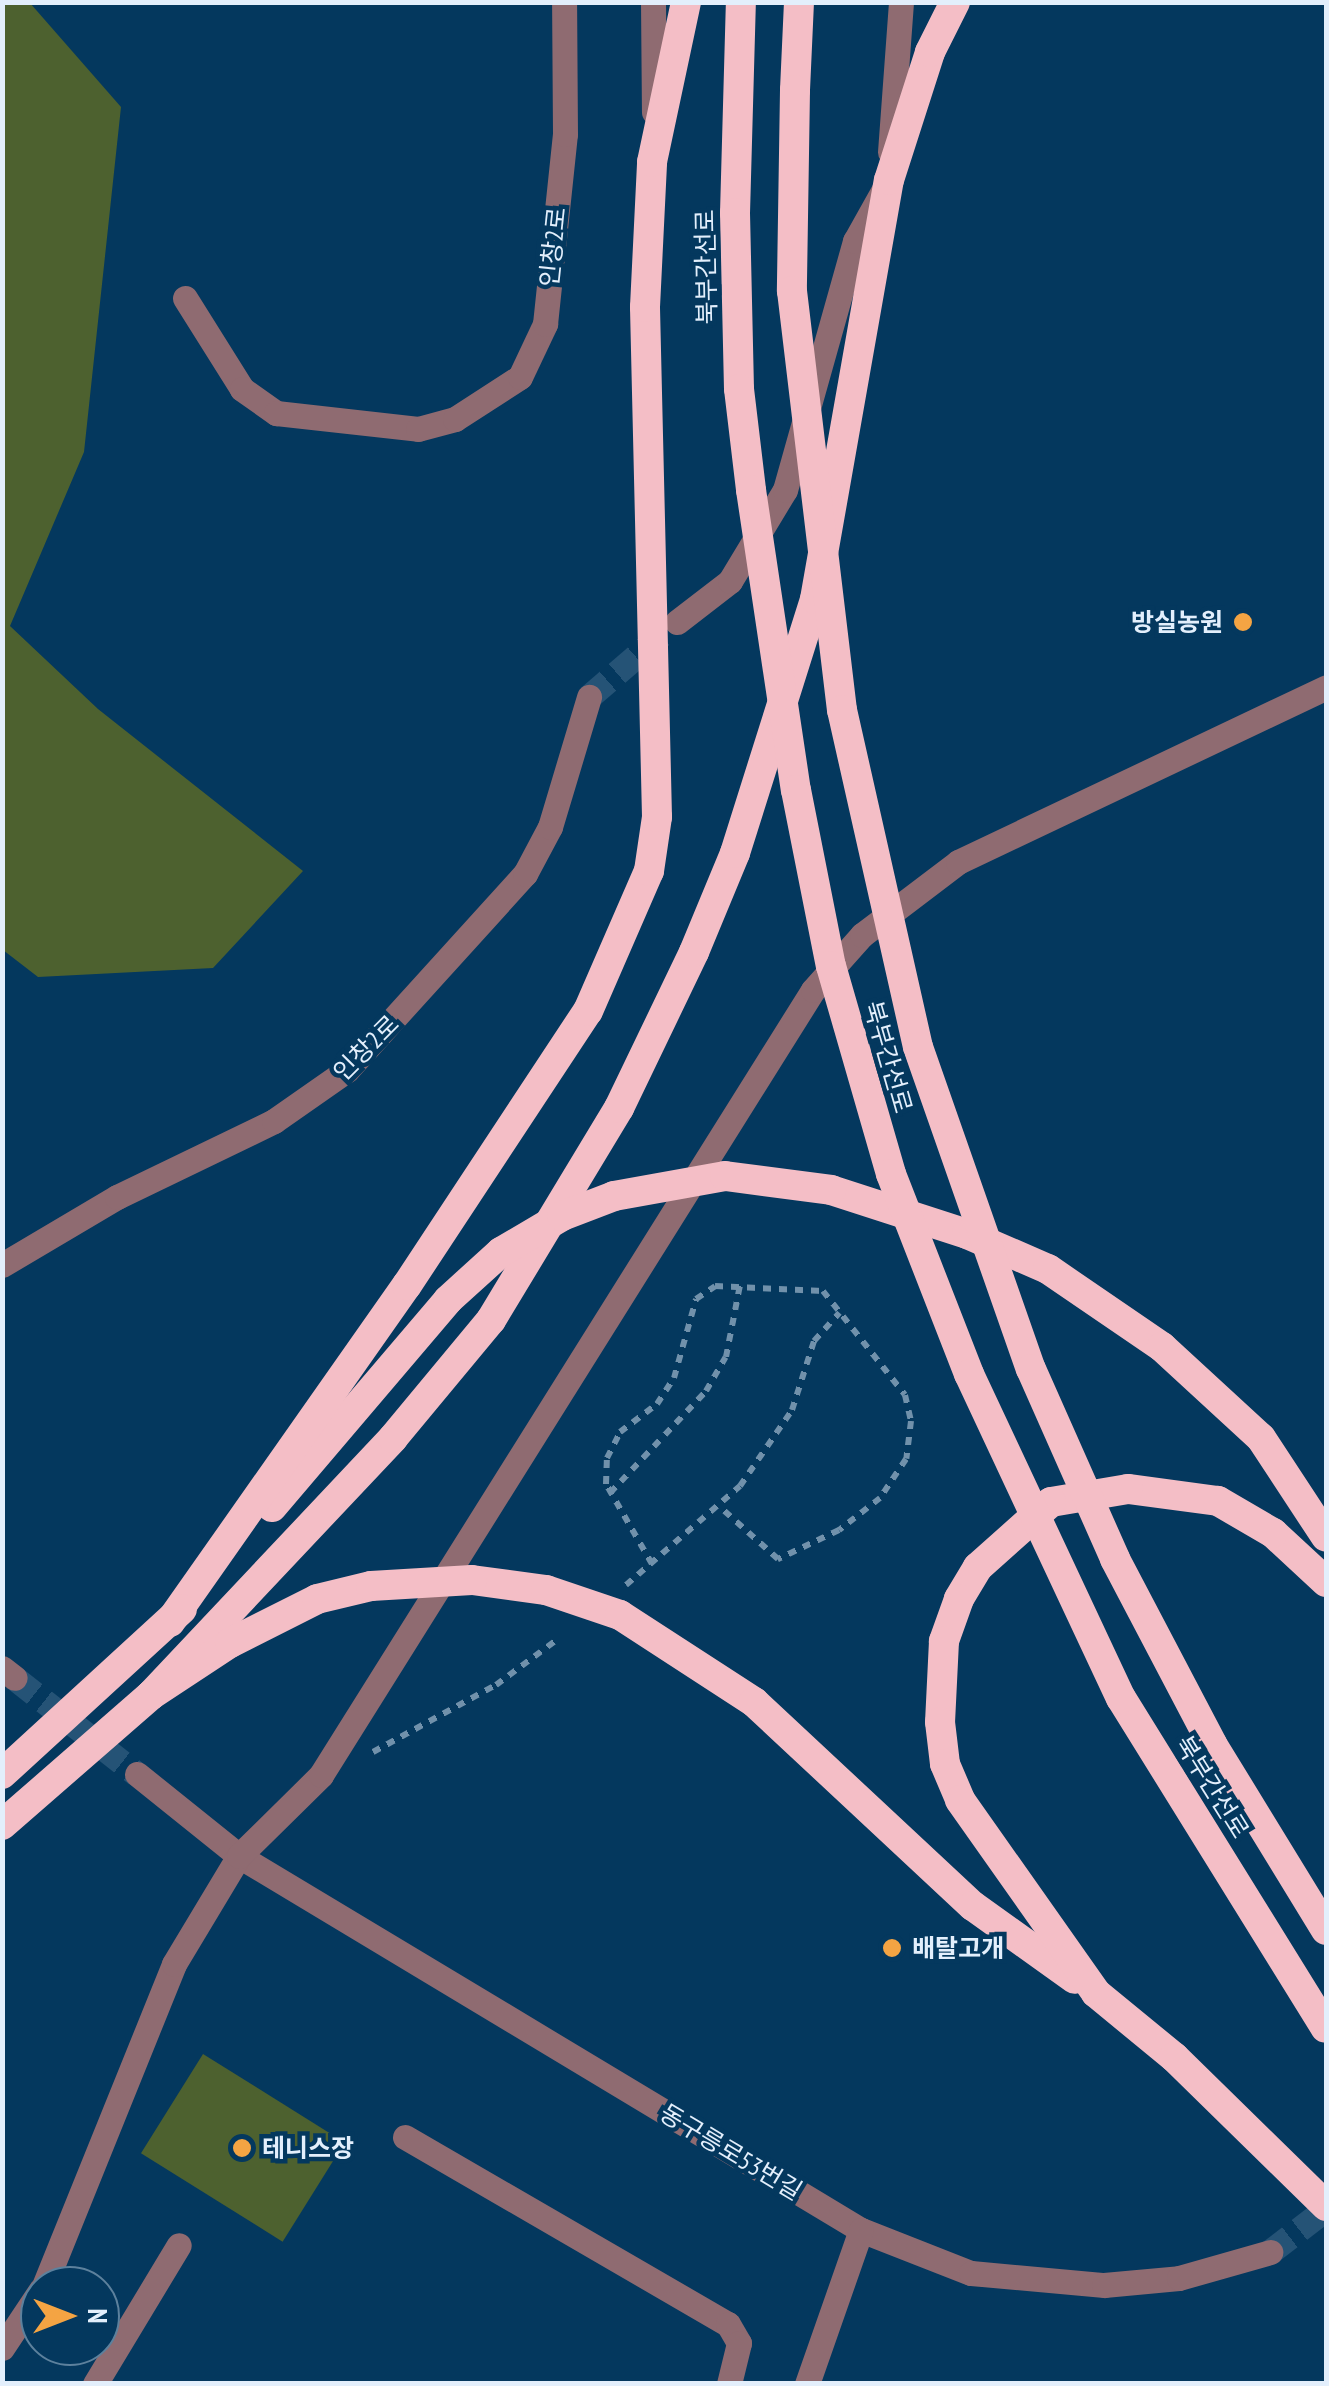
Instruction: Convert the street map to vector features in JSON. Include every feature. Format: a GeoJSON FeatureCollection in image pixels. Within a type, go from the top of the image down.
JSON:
{"type":"FeatureCollection","features":[{"type":"Feature","properties":{"kind":"highway"},"geometry":{"type":"LineString","coordinates":[[170,1622],[408,1286],[588,1010],[649,870],[656,817],[645,307],[654,150],[686,2]]}},
{"type":"Feature","properties":{"kind":"highway","name":"북부간선로"},"geometry":{"type":"LineString","coordinates":[[741,2],[735,213],[738,389],[796,790],[831,966],[890,1174],[969,1374],[1122,1698],[1326,2028]]}},
{"type":"Feature","properties":{"kind":"highway","name":"북부간선로"},"geometry":{"type":"LineString","coordinates":[[799,2],[792,291],[842,710],[918,1047],[1031,1369],[1115,1559],[1212,1744],[1326,1930]]}},
{"type":"Feature","properties":{"kind":"highway"},"geometry":{"type":"LineString","coordinates":[[2,1825],[152,1695],[393,1438],[491,1320],[620,1108],[735,853],[815,598],[889,180],[930,52],[955,2]]}},
{"type":"Feature","properties":{"kind":"highway"},"geometry":{"type":"LineString","coordinates":[[2,1774],[170,1622],[448,1300],[502,1252],[562,1216],[614,1196],[725,1176],[831,1190],[1032,1262],[1132,1325],[1199,1376],[1261,1438],[1326,1537]]}},
{"type":"Feature","properties":{"kind":"highway"},"geometry":{"type":"LineString","coordinates":[[1096,1993],[987,1842],[946,1764],[944,1641],[959,1600],[978,1567],[1052,1502],[1128,1489],[1218,1501],[1273,1533],[1326,1582]]}},
{"type":"Feature","properties":{"kind":"highway"},"geometry":{"type":"LineString","coordinates":[[152,1695],[247,1634],[317,1600],[371,1586],[472,1580],[546,1590],[620,1614],[754,1702],[972,1906],[1096,1993],[1174,2056],[1326,2206]]}},
{"type":"Feature","properties":{"kind":"street","name":"인창2로"},"geometry":{"type":"LineString","coordinates":[[185,298],[242,390],[276,414],[418,429],[456,418],[520,377],[545,324],[564,134],[564,2]]}},
{"type":"Feature","properties":{"kind":"street"},"geometry":{"type":"LineString","coordinates":[[653,2],[654,150]]}},
{"type":"Feature","properties":{"kind":"street"},"geometry":{"type":"LineString","coordinates":[[677,622],[730,580],[785,490],[855,241],[889,180],[901,2]]}},
{"type":"Feature","properties":{"kind":"street"},"geometry":{"type":"LineString","coordinates":[[51,2266],[174,1964],[239,1856],[321,1774],[813,990],[862,935],[958,862],[1326,688]]}},
{"type":"Feature","properties":{"kind":"street","name":"인창2로"},"geometry":{"type":"LineString","coordinates":[[2,1265],[117,1197],[274,1121],[347,1070],[526,874],[550,827],[589,697]]}},
{"type":"Feature","properties":{"kind":"street","name":"동구릉로53번길"},"geometry":{"type":"LineString","coordinates":[[137,1774],[239,1856],[861,2230],[971,2273],[1104,2285],[1180,2278],[1270,2252]]}},
{"type":"Feature","properties":{"kind":"street"},"geometry":{"type":"LineString","coordinates":[[405,2137],[728,2324],[739,2343],[729,2384]]}},
{"type":"Feature","properties":{"kind":"street"},"geometry":{"type":"LineString","coordinates":[[808,2384],[861,2230]]}},
{"type":"Feature","properties":{"kind":"street"},"geometry":{"type":"LineString","coordinates":[[95,2384],[178,2245]]}},
{"type":"Feature","properties":{"kind":"street"},"geometry":{"type":"LineString","coordinates":[[2,2348],[20,2321]]}},
{"type":"Feature","properties":{"kind":"path"},"geometry":{"type":"LineString","coordinates":[[652,1564],[610,1493],[608,1458],[620,1432],[656,1404],[674,1378],[696,1299],[715,1286],[823,1292],[905,1395],[912,1421],[906,1458],[880,1498],[839,1530],[778,1559],[719,1506]]}},
{"type":"Feature","properties":{"kind":"path"},"geometry":{"type":"LineString","coordinates":[[610,1493],[706,1391],[726,1357],[740,1286]]}},
{"type":"Feature","properties":{"kind":"path"},"geometry":{"type":"LineString","coordinates":[[625,1586],[719,1506],[792,1410],[814,1340],[840,1313]]}},
{"type":"Feature","properties":{"kind":"path"},"geometry":{"type":"LineString","coordinates":[[321,1774],[496,1685],[560,1638]]}},
{"type":"Feature","properties":{"kind":"green space"},"geometry":{"type":"Polygon","coordinates":[[[2,3],[30,3],[121,107],[84,452],[10,626],[98,709],[303,871],[213,968],[38,977],[3,950],[2,3]]]}},
{"type":"Feature","properties":{"kind":"green space","name":"테니스장"},"geometry":{"type":"Polygon","coordinates":[[[203,2054],[345,2142],[283,2242],[141,2153],[203,2054]]]}},
{"type":"Feature","properties":{"kind":"tunnel"},"geometry":{"type":"LineString","coordinates":[[589,697],[661,635]]}},
{"type":"Feature","properties":{"kind":"tunnel"},"geometry":{"type":"LineString","coordinates":[[15,1678],[137,1774]]}},
{"type":"Feature","properties":{"kind":"tunnel"},"geometry":{"type":"LineString","coordinates":[[1270,2252],[1326,2209]]}},
{"type":"Feature","properties":{"kind":"place","name":"방실농원"},"geometry":{"type":"Point","coordinates":[1243,622]}},
{"type":"Feature","properties":{"kind":"place","name":"배탈고개"},"geometry":{"type":"Point","coordinates":[892,1948]}},
{"type":"Feature","properties":{"kind":"place","name":"테니스장"},"geometry":{"type":"Point","coordinates":[242,2148]}}]}
